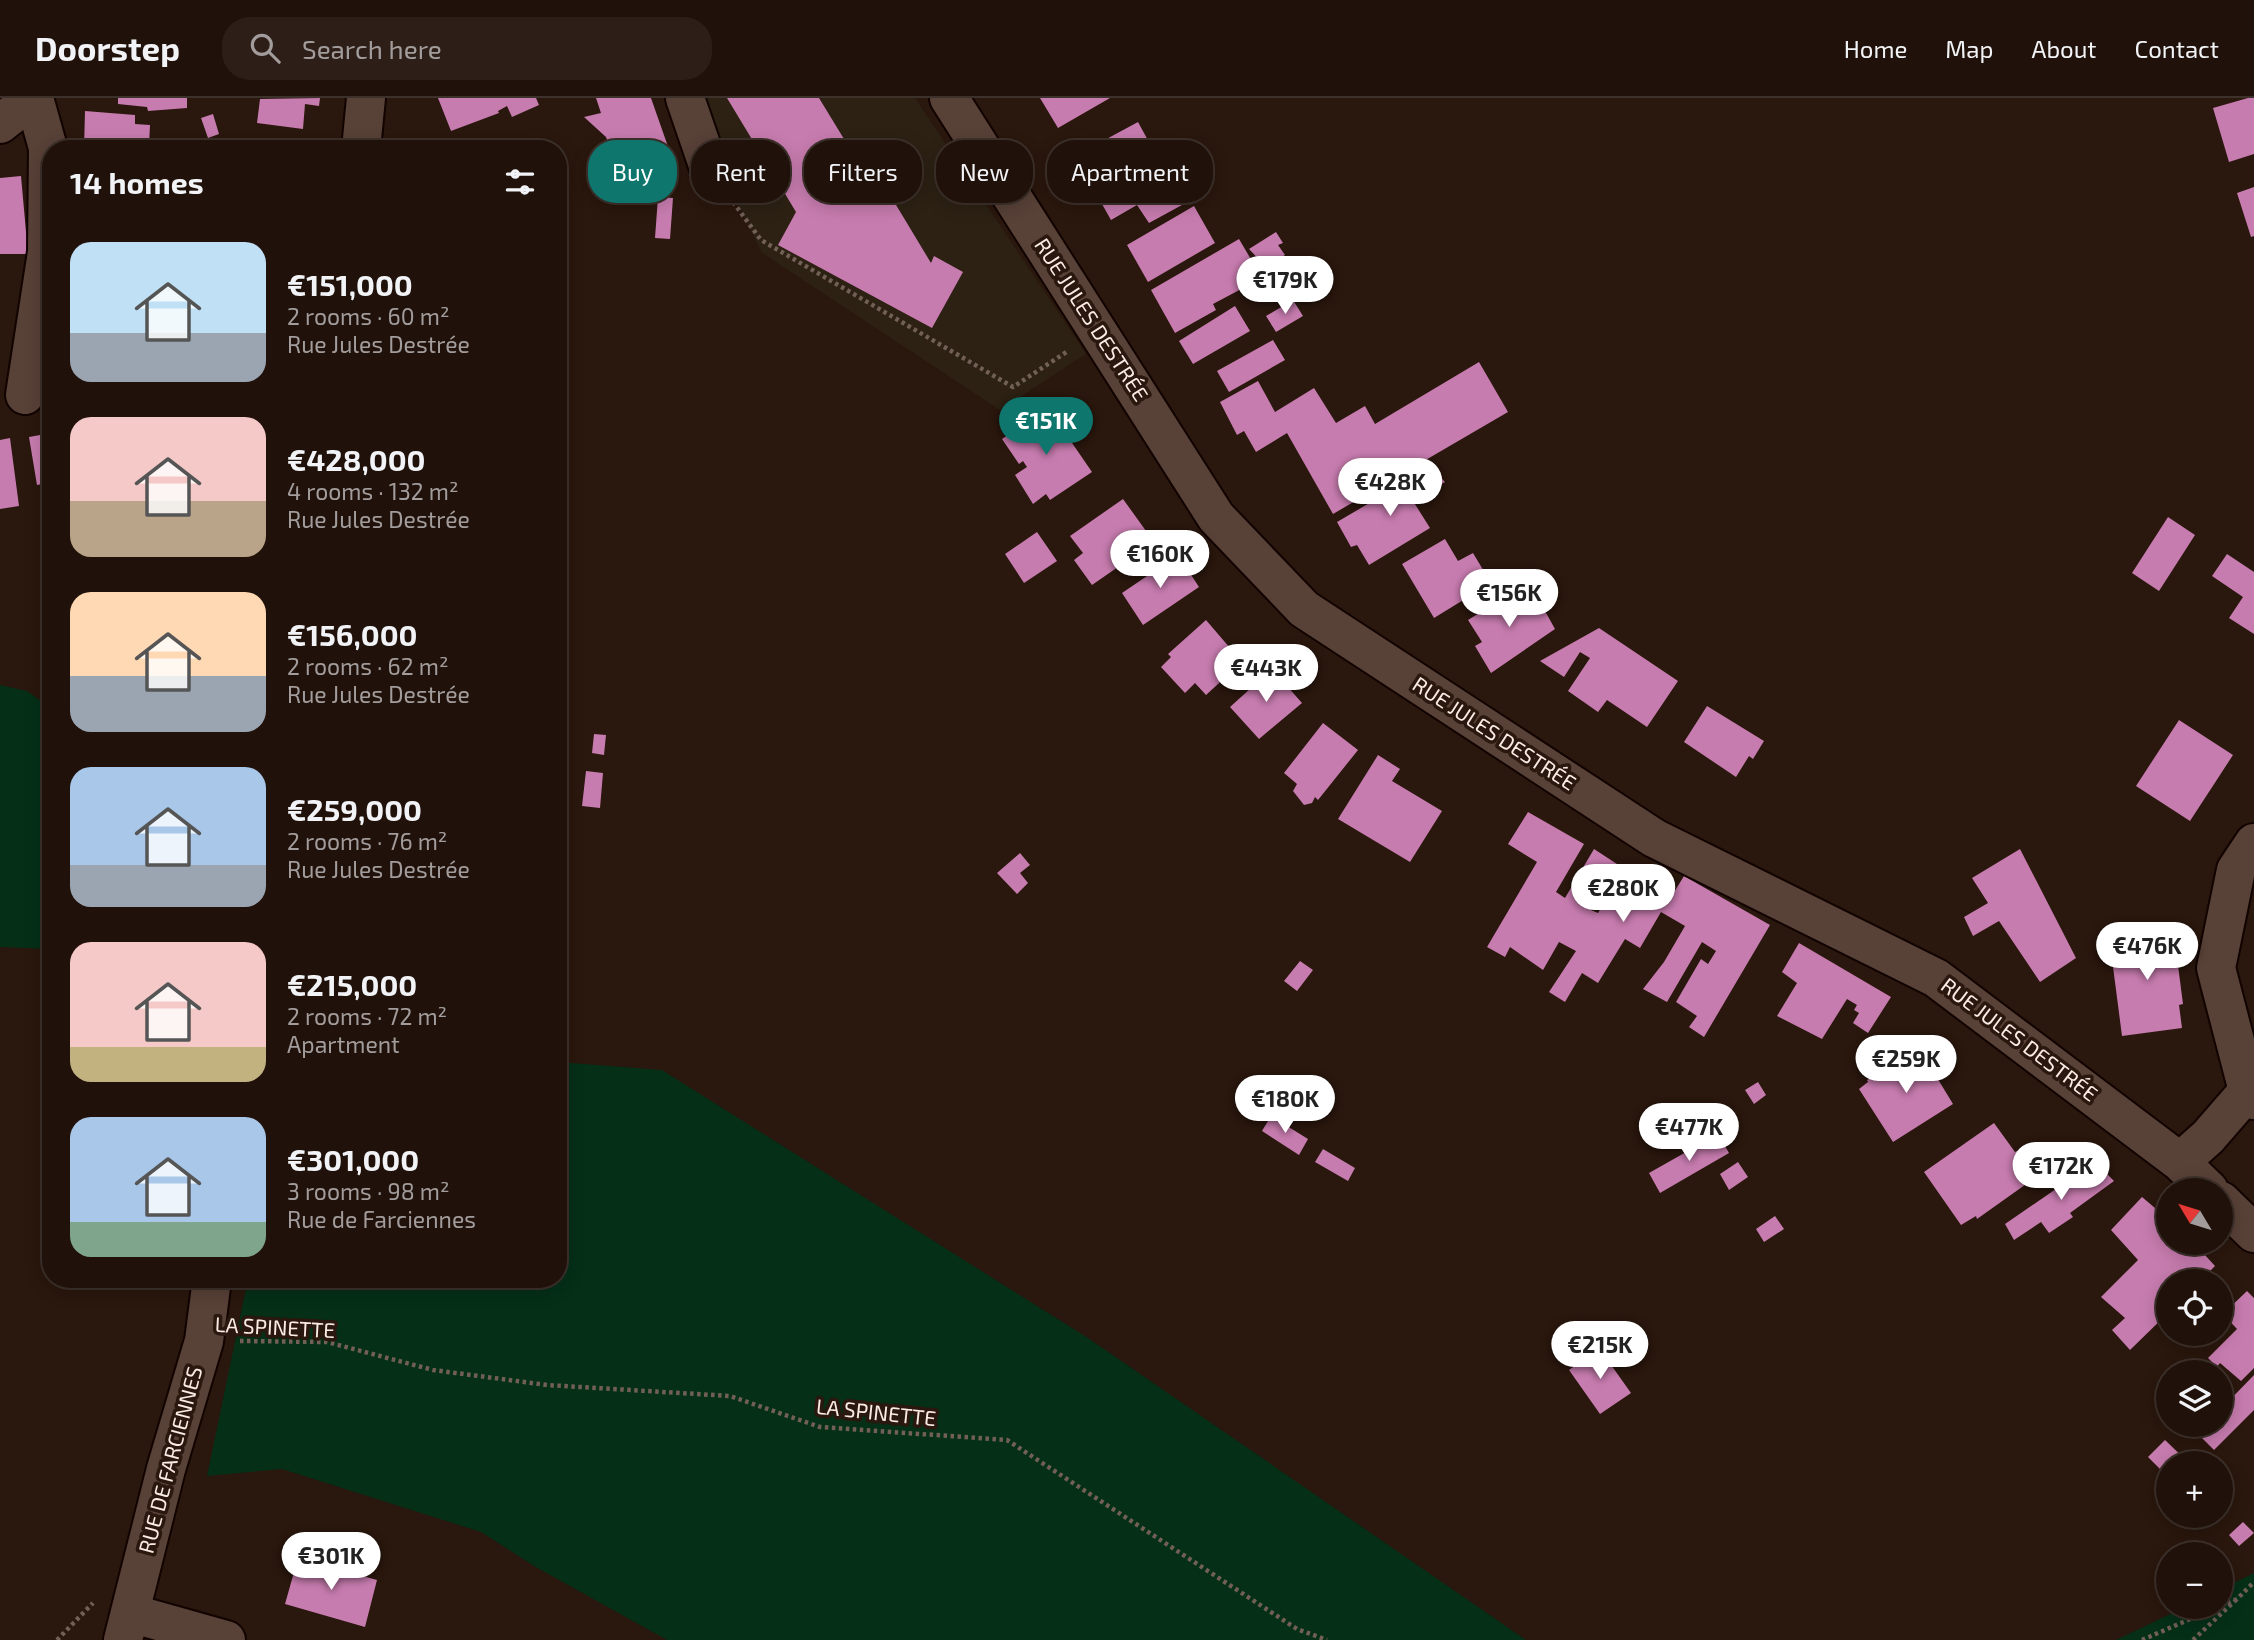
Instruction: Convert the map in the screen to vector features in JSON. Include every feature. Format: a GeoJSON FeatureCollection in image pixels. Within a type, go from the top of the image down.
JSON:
{"type":"FeatureCollection","features":[{"type":"Feature","properties":{"kind":"street"},"geometry":{"type":"LineString","coordinates":[[0,124],[33,98],[46,140]]}},
{"type":"Feature","properties":{"kind":"street"},"geometry":{"type":"LineString","coordinates":[[362,140],[366,98]]}},
{"type":"Feature","properties":{"kind":"street"},"geometry":{"type":"LineString","coordinates":[[685,98],[699,140]]}},
{"type":"Feature","properties":{"kind":"street","name":"RUE JULES DESTRÉE"},"geometry":{"type":"LineString","coordinates":[[949,98],[1216,517],[1304,609],[1654,838],[1936,978],[2180,1162],[2197,1178]]}},
{"type":"Feature","properties":{"kind":"street"},"geometry":{"type":"LineString","coordinates":[[25,395],[42,284]]}},
{"type":"Feature","properties":{"kind":"street"},"geometry":{"type":"LineString","coordinates":[[2180,1162],[2251,1096],[2217,968],[2236,870],[2254,843]]}},
{"type":"Feature","properties":{"kind":"street"},"geometry":{"type":"LineString","coordinates":[[2233,1213],[2254,1233]]}},
{"type":"Feature","properties":{"kind":"street","name":"RUE DE FARCIENNES"},"geometry":{"type":"LineString","coordinates":[[127,1626],[166,1469],[204,1341],[211,1288]]}},
{"type":"Feature","properties":{"kind":"street"},"geometry":{"type":"LineString","coordinates":[[127,1626],[226,1640]]}},
{"type":"Feature","properties":{"kind":"path"},"geometry":{"type":"LineString","coordinates":[[733,203],[761,240],[1013,387],[1097,331]]}},
{"type":"Feature","properties":{"kind":"path","name":"LA SPINETTE"},"geometry":{"type":"LineString","coordinates":[[204,1341],[327,1342],[446,1372],[547,1385],[730,1396],[820,1427],[1007,1440],[1297,1629],[1327,1640]]}},
{"type":"Feature","properties":{"kind":"path"},"geometry":{"type":"LineString","coordinates":[[2193,1640],[2254,1582]]}},
{"type":"Feature","properties":{"kind":"path"},"geometry":{"type":"LineString","coordinates":[[2233,1601],[2237,1599]]}},
{"type":"Feature","properties":{"kind":"path"},"geometry":{"type":"LineString","coordinates":[[2142,1640],[2190,1619]]}},
{"type":"Feature","properties":{"kind":"shaded area"},"geometry":{"type":"Polygon","coordinates":[[[685,98],[915,98],[943,140],[936,140],[936,203],[985,203],[1086,354],[1000,410],[762,253],[737,203],[790,203],[790,140],[706,140],[685,98]]]}},
{"type":"Feature","properties":{"kind":"green space"},"geometry":{"type":"Polygon","coordinates":[[[0,685],[27,691],[42,702],[42,949],[0,947],[0,685]]]}},
{"type":"Feature","properties":{"kind":"green space"},"geometry":{"type":"Polygon","coordinates":[[[567,1063],[662,1070],[1088,1338],[1526,1640],[667,1640],[534,1566],[481,1532],[282,1469],[207,1476],[246,1288],[567,1288],[567,1063]]]}},
{"type":"Feature","properties":{"kind":"green space"},"geometry":{"type":"Polygon","coordinates":[[[2254,1573],[2254,1640],[2116,1640],[2160,1619],[2233,1619],[2233,1583],[2254,1573]]]}},
{"type":"Feature","properties":{"kind":"building"},"geometry":{"type":"Polygon","coordinates":[[[118,98],[187,98],[187,108],[148,111],[147,107],[118,104],[118,98]]]}},
{"type":"Feature","properties":{"kind":"building"},"geometry":{"type":"Polygon","coordinates":[[[320,98],[319,106],[305,104],[303,129],[257,123],[260,99],[320,98]]]}},
{"type":"Feature","properties":{"kind":"building"},"geometry":{"type":"Polygon","coordinates":[[[438,98],[536,98],[539,105],[512,117],[507,106],[498,111],[499,113],[451,131],[438,98]]]}},
{"type":"Feature","properties":{"kind":"building"},"geometry":{"type":"Polygon","coordinates":[[[596,98],[651,98],[666,140],[607,140],[584,117],[601,113],[596,98]]]}},
{"type":"Feature","properties":{"kind":"building"},"geometry":{"type":"Polygon","coordinates":[[[727,98],[819,98],[845,140],[804,140],[804,203],[895,203],[931,263],[934,256],[963,272],[932,328],[778,245],[796,212],[790,202],[790,140],[752,140],[727,98]]]}},
{"type":"Feature","properties":{"kind":"building"},"geometry":{"type":"Polygon","coordinates":[[[1040,98],[1110,98],[1058,128],[1040,98]]]}},
{"type":"Feature","properties":{"kind":"building"},"geometry":{"type":"Polygon","coordinates":[[[2254,98],[2254,154],[2229,162],[2213,108],[2254,98]]]}},
{"type":"Feature","properties":{"kind":"building"},"geometry":{"type":"Polygon","coordinates":[[[85,111],[135,115],[135,124],[150,125],[149,140],[84,140],[85,111]]]}},
{"type":"Feature","properties":{"kind":"building"},"geometry":{"type":"Polygon","coordinates":[[[213,114],[219,134],[208,138],[201,118],[213,114]]]}},
{"type":"Feature","properties":{"kind":"building"},"geometry":{"type":"Polygon","coordinates":[[[1138,122],[1148,140],[1105,140],[1138,122]]]}},
{"type":"Feature","properties":{"kind":"building"},"geometry":{"type":"Polygon","coordinates":[[[21,176],[28,254],[0,254],[0,178],[21,176]]]}},
{"type":"Feature","properties":{"kind":"building"},"geometry":{"type":"Polygon","coordinates":[[[2254,187],[2254,236],[2251,237],[2237,193],[2254,187]]]}},
{"type":"Feature","properties":{"kind":"building"},"geometry":{"type":"Polygon","coordinates":[[[658,203],[673,203],[670,239],[655,238],[658,203]]]}},
{"type":"Feature","properties":{"kind":"building"},"geometry":{"type":"Polygon","coordinates":[[[1101,203],[1182,205],[1149,223],[1137,205],[1111,220],[1101,203]]]}},
{"type":"Feature","properties":{"kind":"building"},"geometry":{"type":"Polygon","coordinates":[[[1194,206],[1215,243],[1148,282],[1127,245],[1194,206]]]}},
{"type":"Feature","properties":{"kind":"building"},"geometry":{"type":"Polygon","coordinates":[[[1276,232],[1283,243],[1278,245],[1285,255],[1266,267],[1249,249],[1276,232]]]}},
{"type":"Feature","properties":{"kind":"building"},"geometry":{"type":"Polygon","coordinates":[[[1239,239],[1262,278],[1213,304],[1216,310],[1175,333],[1151,290],[1239,239]]]}},
{"type":"Feature","properties":{"kind":"building"},"geometry":{"type":"Polygon","coordinates":[[[1293,300],[1303,316],[1276,332],[1266,316],[1293,300]]]}},
{"type":"Feature","properties":{"kind":"building"},"geometry":{"type":"Polygon","coordinates":[[[1235,306],[1250,331],[1193,364],[1179,341],[1235,306]]]}},
{"type":"Feature","properties":{"kind":"building"},"geometry":{"type":"Polygon","coordinates":[[[1273,340],[1285,360],[1229,392],[1217,371],[1273,340]]]}},
{"type":"Feature","properties":{"kind":"building"},"geometry":{"type":"Polygon","coordinates":[[[1479,362],[1508,412],[1333,514],[1287,433],[1256,452],[1244,431],[1237,435],[1220,402],[1258,381],[1275,412],[1314,388],[1336,423],[1365,406],[1375,424],[1479,362]]]}},
{"type":"Feature","properties":{"kind":"building"},"geometry":{"type":"Polygon","coordinates":[[[1048,408],[1092,472],[1050,500],[1046,494],[1033,504],[1015,475],[1027,467],[1023,461],[1019,464],[1002,439],[1048,408]]]}},
{"type":"Feature","properties":{"kind":"building"},"geometry":{"type":"Polygon","coordinates":[[[42,435],[42,484],[37,485],[29,437],[42,435]]]}},
{"type":"Feature","properties":{"kind":"building"},"geometry":{"type":"Polygon","coordinates":[[[10,438],[19,506],[0,509],[0,440],[10,438]]]}},
{"type":"Feature","properties":{"kind":"building"},"geometry":{"type":"Polygon","coordinates":[[[1431,467],[1445,482],[1413,501],[1430,528],[1369,565],[1357,545],[1351,547],[1337,522],[1431,467]]]}},
{"type":"Feature","properties":{"kind":"building"},"geometry":{"type":"Polygon","coordinates":[[[1123,499],[1154,542],[1092,585],[1074,560],[1083,553],[1070,536],[1123,499]]]}},
{"type":"Feature","properties":{"kind":"building"},"geometry":{"type":"Polygon","coordinates":[[[2168,517],[2195,535],[2159,591],[2132,573],[2168,517]]]}},
{"type":"Feature","properties":{"kind":"building"},"geometry":{"type":"Polygon","coordinates":[[[1037,532],[1057,561],[1024,583],[1005,554],[1037,532]]]}},
{"type":"Feature","properties":{"kind":"building"},"geometry":{"type":"Polygon","coordinates":[[[1445,539],[1458,561],[1473,553],[1491,583],[1434,618],[1402,564],[1445,539]]]}},
{"type":"Feature","properties":{"kind":"building"},"geometry":{"type":"Polygon","coordinates":[[[2227,554],[2254,572],[2254,634],[2229,618],[2243,597],[2212,576],[2227,554]]]}},
{"type":"Feature","properties":{"kind":"building"},"geometry":{"type":"Polygon","coordinates":[[[1178,555],[1199,587],[1143,625],[1122,593],[1178,555]]]}},
{"type":"Feature","properties":{"kind":"building"},"geometry":{"type":"Polygon","coordinates":[[[1523,586],[1539,614],[1545,611],[1555,629],[1491,673],[1475,646],[1482,642],[1468,620],[1523,586]]]}},
{"type":"Feature","properties":{"kind":"building"},"geometry":{"type":"Polygon","coordinates":[[[1206,620],[1242,662],[1206,695],[1195,683],[1185,693],[1161,667],[1171,657],[1168,654],[1206,620]]]}},
{"type":"Feature","properties":{"kind":"building"},"geometry":{"type":"Polygon","coordinates":[[[1599,628],[1678,681],[1647,727],[1607,700],[1598,712],[1568,691],[1590,658],[1580,652],[1564,677],[1540,661],[1599,628]]]}},
{"type":"Feature","properties":{"kind":"building"},"geometry":{"type":"Polygon","coordinates":[[[1272,669],[1302,703],[1259,739],[1230,707],[1272,669]]]}},
{"type":"Feature","properties":{"kind":"building"},"geometry":{"type":"Polygon","coordinates":[[[1707,706],[1764,741],[1753,759],[1749,756],[1736,777],[1684,742],[1707,706]]]}},
{"type":"Feature","properties":{"kind":"building"},"geometry":{"type":"Polygon","coordinates":[[[2179,720],[2233,755],[2190,821],[2136,786],[2179,720]]]}},
{"type":"Feature","properties":{"kind":"building"},"geometry":{"type":"Polygon","coordinates":[[[1323,723],[1358,750],[1318,800],[1315,797],[1312,803],[1304,805],[1293,791],[1297,784],[1284,773],[1323,723]]]}},
{"type":"Feature","properties":{"kind":"building"},"geometry":{"type":"Polygon","coordinates":[[[594,734],[606,735],[604,755],[592,753],[594,734]]]}},
{"type":"Feature","properties":{"kind":"building"},"geometry":{"type":"Polygon","coordinates":[[[1378,755],[1400,769],[1392,781],[1442,811],[1410,862],[1338,819],[1378,755]]]}},
{"type":"Feature","properties":{"kind":"building"},"geometry":{"type":"Polygon","coordinates":[[[586,771],[603,773],[600,808],[582,806],[586,771]]]}},
{"type":"Feature","properties":{"kind":"building"},"geometry":{"type":"Polygon","coordinates":[[[1528,812],[1584,844],[1556,892],[1565,898],[1594,849],[1617,864],[1591,910],[1598,913],[1624,869],[1671,897],[1684,876],[1770,925],[1704,1037],[1689,1027],[1697,1016],[1676,1002],[1701,959],[1708,964],[1716,951],[1702,942],[1667,1002],[1643,989],[1664,962],[1685,926],[1661,912],[1640,948],[1625,939],[1598,983],[1582,973],[1565,1002],[1549,992],[1576,951],[1559,942],[1543,970],[1510,947],[1505,957],[1487,947],[1537,862],[1508,844],[1528,812]]]}},
{"type":"Feature","properties":{"kind":"building"},"geometry":{"type":"Polygon","coordinates":[[[2020,849],[2076,958],[2040,982],[1999,921],[1973,936],[1964,917],[1988,903],[1972,878],[2020,849]]]}},
{"type":"Feature","properties":{"kind":"building"},"geometry":{"type":"Polygon","coordinates":[[[1020,853],[1030,865],[1020,873],[1028,883],[1017,894],[997,873],[1020,853]]]}},
{"type":"Feature","properties":{"kind":"building"},"geometry":{"type":"Polygon","coordinates":[[[2168,927],[2171,951],[2176,950],[2183,1004],[2179,1005],[2182,1028],[2122,1036],[2109,936],[2168,927]]]}},
{"type":"Feature","properties":{"kind":"building"},"geometry":{"type":"Polygon","coordinates":[[[1799,943],[1891,997],[1868,1033],[1853,1023],[1859,1013],[1854,1010],[1857,1005],[1847,999],[1822,1039],[1777,1016],[1797,983],[1782,972],[1799,943]]]}},
{"type":"Feature","properties":{"kind":"building"},"geometry":{"type":"Polygon","coordinates":[[[1300,961],[1313,970],[1297,991],[1284,981],[1300,961]]]}},
{"type":"Feature","properties":{"kind":"building"},"geometry":{"type":"Polygon","coordinates":[[[1919,1048],[1953,1104],[1893,1142],[1859,1089],[1867,1080],[1919,1048]]]}},
{"type":"Feature","properties":{"kind":"building"},"geometry":{"type":"Polygon","coordinates":[[[1758,1082],[1766,1095],[1754,1104],[1745,1090],[1758,1082]]]}},
{"type":"Feature","properties":{"kind":"building"},"geometry":{"type":"Polygon","coordinates":[[[1271,1116],[1308,1139],[1299,1155],[1262,1131],[1271,1116]]]}},
{"type":"Feature","properties":{"kind":"building"},"geometry":{"type":"Polygon","coordinates":[[[1994,1123],[2015,1152],[2021,1149],[2039,1175],[1977,1219],[1976,1216],[1961,1225],[1924,1172],[1994,1123]]]}},
{"type":"Feature","properties":{"kind":"building"},"geometry":{"type":"Polygon","coordinates":[[[1718,1134],[1729,1153],[1660,1193],[1649,1173],[1718,1134]]]}},
{"type":"Feature","properties":{"kind":"building"},"geometry":{"type":"Polygon","coordinates":[[[1323,1149],[1355,1168],[1348,1181],[1315,1162],[1323,1149]]]}},
{"type":"Feature","properties":{"kind":"building"},"geometry":{"type":"Polygon","coordinates":[[[1738,1162],[1748,1177],[1729,1190],[1720,1174],[1738,1162]]]}},
{"type":"Feature","properties":{"kind":"building"},"geometry":{"type":"Polygon","coordinates":[[[2095,1162],[2114,1181],[2070,1213],[2073,1217],[2049,1233],[2041,1222],[2014,1240],[2005,1224],[2095,1162]]]}},
{"type":"Feature","properties":{"kind":"building"},"geometry":{"type":"Polygon","coordinates":[[[2142,1197],[2156,1209],[2156,1255],[2205,1255],[2215,1266],[2212,1269],[2156,1269],[2156,1325],[2130,1350],[2112,1330],[2125,1318],[2101,1297],[2138,1260],[2111,1230],[2142,1197]]]}},
{"type":"Feature","properties":{"kind":"building"},"geometry":{"type":"Polygon","coordinates":[[[1775,1216],[1784,1229],[1764,1242],[1756,1229],[1775,1216]]]}},
{"type":"Feature","properties":{"kind":"building"},"geometry":{"type":"Polygon","coordinates":[[[2247,1291],[2254,1298],[2254,1368],[2241,1381],[2233,1374],[2233,1360],[2208,1358],[2220,1346],[2233,1346],[2233,1333],[2237,1329],[2233,1325],[2233,1304],[2247,1291]]]}},
{"type":"Feature","properties":{"kind":"building"},"geometry":{"type":"Polygon","coordinates":[[[1599,1348],[1631,1393],[1600,1414],[1569,1370],[1599,1348]]]}},
{"type":"Feature","properties":{"kind":"building"},"geometry":{"type":"Polygon","coordinates":[[[2254,1375],[2254,1410],[2233,1431],[2233,1397],[2254,1375]]]}},
{"type":"Feature","properties":{"kind":"building"},"geometry":{"type":"Polygon","coordinates":[[[2201,1437],[2227,1437],[2214,1450],[2201,1437]]]}},
{"type":"Feature","properties":{"kind":"building"},"geometry":{"type":"Polygon","coordinates":[[[2165,1440],[2176,1451],[2156,1451],[2156,1465],[2148,1457],[2165,1440]]]}},
{"type":"Feature","properties":{"kind":"building"},"geometry":{"type":"Polygon","coordinates":[[[2243,1522],[2254,1533],[2239,1546],[2229,1535],[2243,1522]]]}},
{"type":"Feature","properties":{"kind":"building"},"geometry":{"type":"Polygon","coordinates":[[[298,1558],[377,1580],[365,1627],[285,1604],[298,1558]]]}}]}
